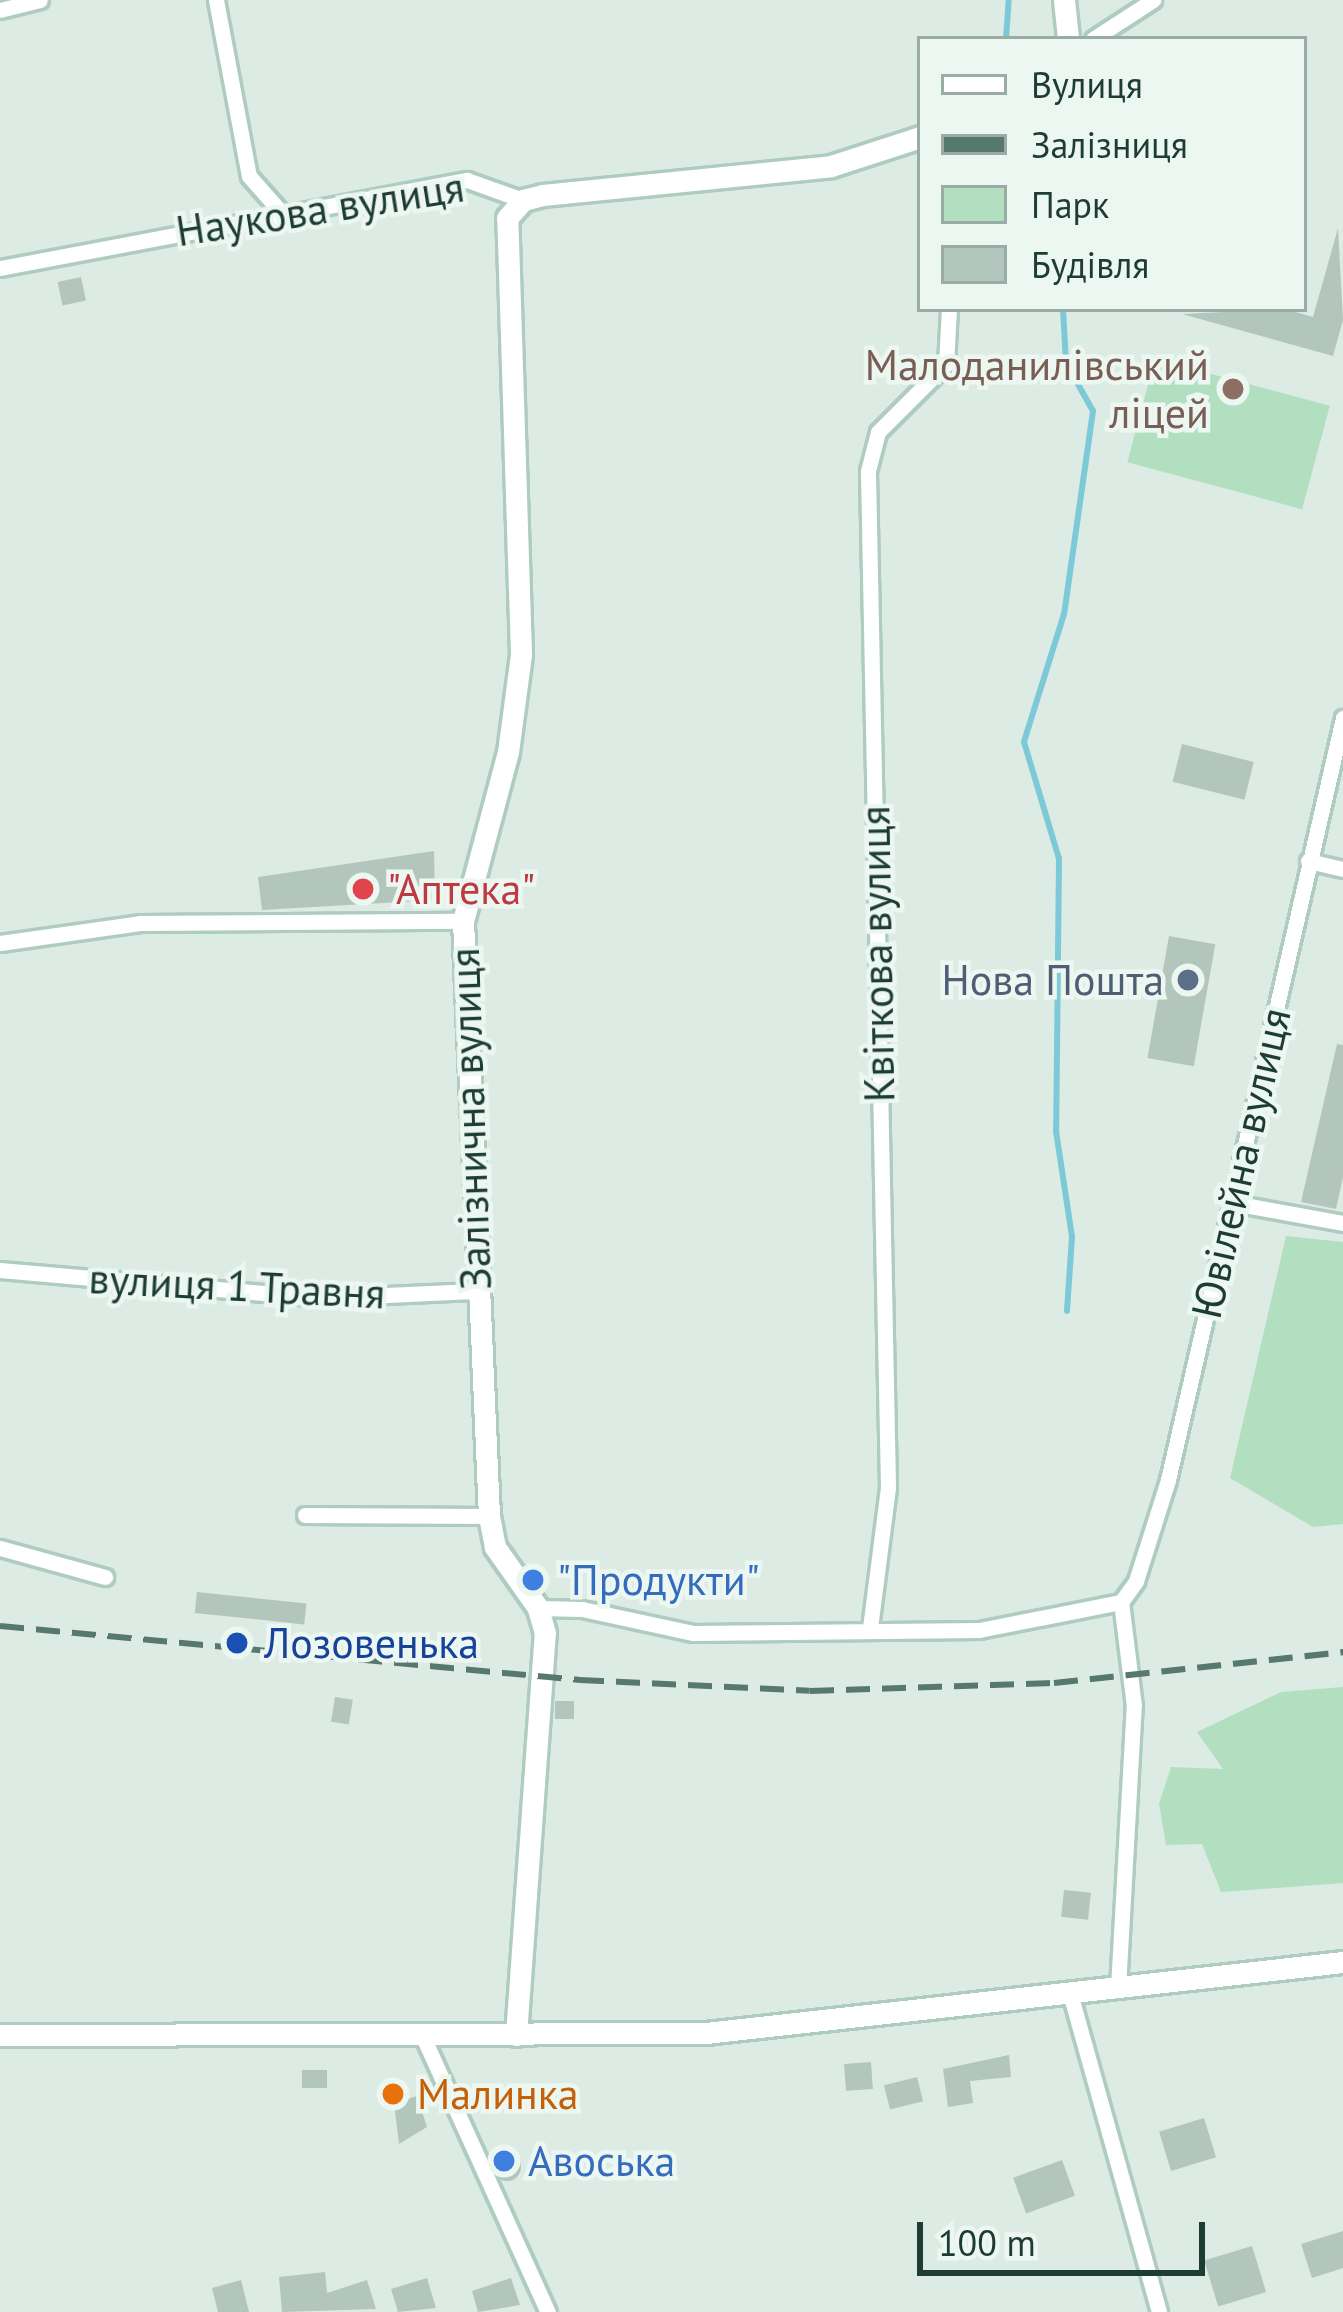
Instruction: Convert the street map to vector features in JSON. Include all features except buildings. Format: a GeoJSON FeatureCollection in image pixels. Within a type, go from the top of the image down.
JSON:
{"type":"FeatureCollection","features":[{"type":"Feature","properties":{"kind":"street"},"geometry":{"type":"LineString","coordinates":[[0,10],[40,0]]}},
{"type":"Feature","properties":{"kind":"street"},"geometry":{"type":"LineString","coordinates":[[216,0],[249,176],[280,212]]}},
{"type":"Feature","properties":{"kind":"street"},"geometry":{"type":"LineString","coordinates":[[1064,0],[1068,36]]}},
{"type":"Feature","properties":{"kind":"street"},"geometry":{"type":"LineString","coordinates":[[1099,36],[1153,0]]}},
{"type":"Feature","properties":{"kind":"street","name":"Наукова вулиця"},"geometry":{"type":"LineString","coordinates":[[0,268],[466,180],[523,200],[831,166],[917,138]]}},
{"type":"Feature","properties":{"kind":"street","name":"Залізнична вулиця"},"geometry":{"type":"LineString","coordinates":[[523,200],[507,218],[506,246],[521,654],[508,752],[463,921],[474,1291],[489,1516],[504,1566],[538,1608]]}},
{"type":"Feature","properties":{"kind":"street","name":"Квіткова вулиця"},"geometry":{"type":"LineString","coordinates":[[870,1628],[888,1487],[868,471],[878,431],[946,364],[949,312]]}},
{"type":"Feature","properties":{"kind":"street","name":"Ювілейна вулиця"},"geometry":{"type":"LineString","coordinates":[[1121,1602],[1151,1540],[1343,718]]}},
{"type":"Feature","properties":{"kind":"street"},"geometry":{"type":"LineString","coordinates":[[1308,861],[1343,869]]}},
{"type":"Feature","properties":{"kind":"street"},"geometry":{"type":"LineString","coordinates":[[0,943],[140,923],[463,921]]}},
{"type":"Feature","properties":{"kind":"street"},"geometry":{"type":"LineString","coordinates":[[1233,1203],[1343,1223]]}},
{"type":"Feature","properties":{"kind":"street","name":"вулиця 1 Травня"},"geometry":{"type":"LineString","coordinates":[[0,1270],[321,1298],[474,1291]]}},
{"type":"Feature","properties":{"kind":"street"},"geometry":{"type":"LineString","coordinates":[[304,1515],[489,1516]]}},
{"type":"Feature","properties":{"kind":"street"},"geometry":{"type":"LineString","coordinates":[[0,1548],[105,1577]]}},
{"type":"Feature","properties":{"kind":"street"},"geometry":{"type":"LineString","coordinates":[[516,2035],[545,1633],[538,1608],[582,1609],[693,1633],[979,1630],[1121,1602],[1134,1706],[1118,1988]]}},
{"type":"Feature","properties":{"kind":"street"},"geometry":{"type":"LineString","coordinates":[[0,2035],[424,2039],[706,2033],[1343,1962]]}},
{"type":"Feature","properties":{"kind":"street"},"geometry":{"type":"LineString","coordinates":[[1070,1993],[1159,2312]]}},
{"type":"Feature","properties":{"kind":"street"},"geometry":{"type":"LineString","coordinates":[[424,2039],[548,2312]]}},
{"type":"Feature","properties":{"kind":"green space"},"geometry":{"type":"Polygon","coordinates":[[[1155,359],[1330,406],[1302,509],[1127,462],[1155,359]]]}},
{"type":"Feature","properties":{"kind":"green space"},"geometry":{"type":"Polygon","coordinates":[[[1286,1236],[1343,1242],[1343,1524],[1313,1527],[1230,1478],[1286,1236]]]}},
{"type":"Feature","properties":{"kind":"green space"},"geometry":{"type":"Polygon","coordinates":[[[1343,1687],[1343,1883],[1221,1892],[1202,1844],[1166,1845],[1159,1804],[1171,1767],[1223,1769],[1197,1732],[1281,1692],[1343,1687]]]}},
{"type":"Feature","properties":{"kind":"waterway"},"geometry":{"type":"LineString","coordinates":[[1006,36],[1009,0]]}},
{"type":"Feature","properties":{"kind":"waterway"},"geometry":{"type":"LineString","coordinates":[[1063,312],[1066,363],[1093,411],[1064,614],[1024,742],[1059,859],[1056,1131],[1072,1237],[1067,1311]]}},
{"type":"Feature","properties":{"kind":"railway"},"geometry":{"type":"LineString","coordinates":[[0,1626],[580,1680],[810,1691],[1054,1683],[1343,1652]]}},
{"type":"Feature","properties":{"kind":"place","name":"Малоданилівський ліцей"},"geometry":{"type":"Point","coordinates":[1233,389]}},
{"type":"Feature","properties":{"kind":"place","name":"\"Аптека\""},"geometry":{"type":"Point","coordinates":[363,889]}},
{"type":"Feature","properties":{"kind":"place","name":"Нова Пошта"},"geometry":{"type":"Point","coordinates":[1188,980]}},
{"type":"Feature","properties":{"kind":"place","name":"\"Продукти\""},"geometry":{"type":"Point","coordinates":[533,1580]}},
{"type":"Feature","properties":{"kind":"place","name":"Лозовенька"},"geometry":{"type":"Point","coordinates":[237,1643]}},
{"type":"Feature","properties":{"kind":"place","name":"Малинка"},"geometry":{"type":"Point","coordinates":[393,2094]}},
{"type":"Feature","properties":{"kind":"place","name":"Авоська"},"geometry":{"type":"Point","coordinates":[504,2161]}}]}
